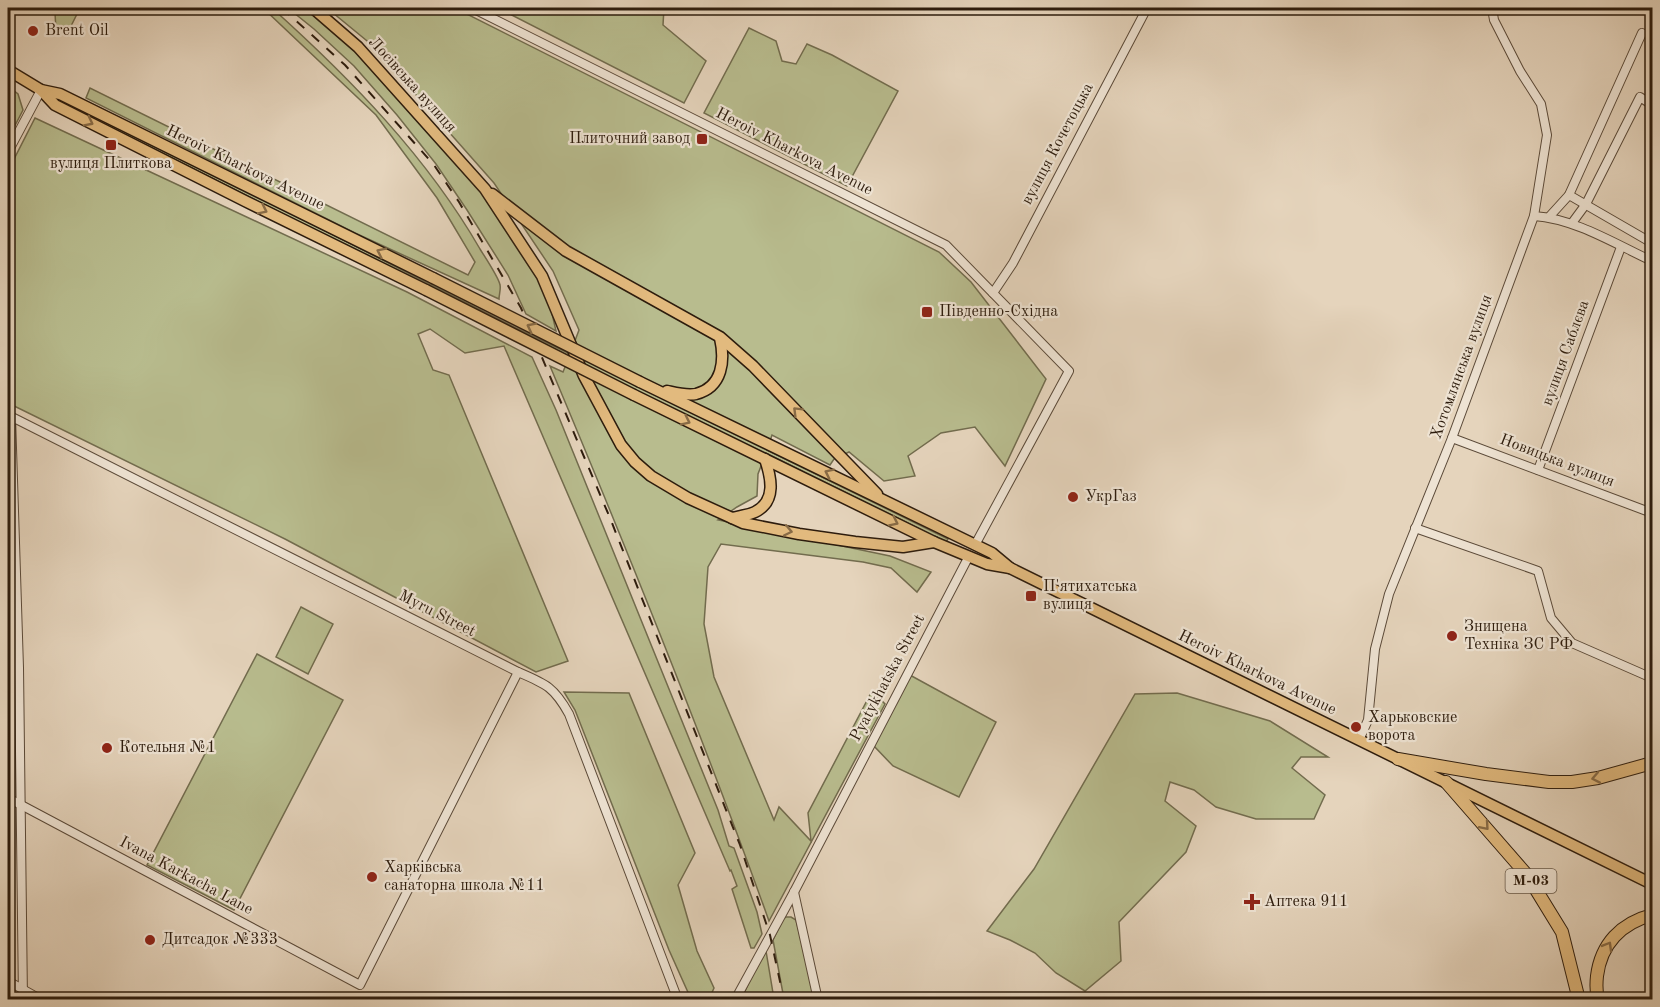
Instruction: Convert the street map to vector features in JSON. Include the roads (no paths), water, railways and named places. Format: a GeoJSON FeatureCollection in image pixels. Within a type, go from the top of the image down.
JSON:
{"type":"FeatureCollection","features":[{"type":"Feature","properties":{"kind":"highway"},"geometry":{"type":"LineString","coordinates":[[1398,759],[1549,782],[1572,782],[1598,778],[1653,763]]}},
{"type":"Feature","properties":{"kind":"highway","name":"М-03"},"geometry":{"type":"LineString","coordinates":[[1446,782],[1527,875],[1562,932],[1579,999]]}},
{"type":"Feature","properties":{"kind":"highway"},"geometry":{"type":"LineString","coordinates":[[1598,999],[1596,991],[1599,960],[1613,936],[1633,922],[1653,915]]}},
{"type":"Feature","properties":{"kind":"main road","name":"Лосівська вулиця"},"geometry":{"type":"LineString","coordinates":[[313,8],[358,47],[485,189]]}},
{"type":"Feature","properties":{"kind":"main road","name":"Heroiv Kharkova Avenue"},"geometry":{"type":"LineString","coordinates":[[8,70],[41,90],[55,105],[634,395],[934,542],[987,564],[1010,568]]}},
{"type":"Feature","properties":{"kind":"main road","name":"Heroiv Kharkova Avenue"},"geometry":{"type":"LineString","coordinates":[[41,90],[60,94],[654,389],[881,498],[992,553],[1010,568],[1653,885]]}},
{"type":"Feature","properties":{"kind":"main road"},"geometry":{"type":"LineString","coordinates":[[485,189],[566,251],[720,337],[753,366],[881,498]]}},
{"type":"Feature","properties":{"kind":"main road"},"geometry":{"type":"LineString","coordinates":[[485,189],[542,276],[584,376],[621,445],[651,476],[688,498],[743,523],[799,534],[903,547],[934,542]]}},
{"type":"Feature","properties":{"kind":"main road"},"geometry":{"type":"LineString","coordinates":[[654,389],[688,395],[698,394],[716,381],[723,364],[720,337]]}},
{"type":"Feature","properties":{"kind":"main road"},"geometry":{"type":"LineString","coordinates":[[731,518],[755,512],[767,501],[771,488],[765,459]]}},
{"type":"Feature","properties":{"kind":"main road","name":"Pyatykhatska Street"},"geometry":{"type":"LineString","coordinates":[[969,556],[975,545]]}},
{"type":"Feature","properties":{"kind":"street","name":"Heroiv Kharkova Avenue"},"geometry":{"type":"LineString","coordinates":[[472,8],[946,245],[1069,371]]}},
{"type":"Feature","properties":{"kind":"street","name":"вулиця Кочетоцька"},"geometry":{"type":"LineString","coordinates":[[993,293],[1012,263],[1147,8]]}},
{"type":"Feature","properties":{"kind":"street","name":"Хотомлянська вулиця"},"geometry":{"type":"LineString","coordinates":[[1359,740],[1368,720],[1375,649],[1389,594],[1452,438],[1534,216],[1547,135],[1541,104],[1520,71],[1494,21],[1492,8]]}},
{"type":"Feature","properties":{"kind":"street"},"geometry":{"type":"LineString","coordinates":[[1549,217],[1569,195],[1642,33]]}},
{"type":"Feature","properties":{"kind":"street"},"geometry":{"type":"LineString","coordinates":[[8,152],[41,90]]}},
{"type":"Feature","properties":{"kind":"street"},"geometry":{"type":"LineString","coordinates":[[1572,224],[1586,204],[1640,96],[1653,105]]}},
{"type":"Feature","properties":{"kind":"street"},"geometry":{"type":"LineString","coordinates":[[1569,195],[1653,243]]}},
{"type":"Feature","properties":{"kind":"street"},"geometry":{"type":"LineString","coordinates":[[1534,216],[1549,217],[1572,224],[1653,261]]}},
{"type":"Feature","properties":{"kind":"street","name":"вулиця Саблєва"},"geometry":{"type":"LineString","coordinates":[[1538,470],[1621,247]]}},
{"type":"Feature","properties":{"kind":"street","name":"Pyatykhatska Street"},"geometry":{"type":"LineString","coordinates":[[975,545],[1069,371]]}},
{"type":"Feature","properties":{"kind":"street"},"geometry":{"type":"LineString","coordinates":[[9,416],[19,668],[23,999]]}},
{"type":"Feature","properties":{"kind":"street","name":"Myru Street"},"geometry":{"type":"LineString","coordinates":[[9,416],[547,685],[560,698],[569,714],[678,999]]}},
{"type":"Feature","properties":{"kind":"street","name":"Новицька вулиця"},"geometry":{"type":"LineString","coordinates":[[1452,438],[1653,513]]}},
{"type":"Feature","properties":{"kind":"street"},"geometry":{"type":"LineString","coordinates":[[1415,528],[1538,572],[1551,618],[1572,643],[1653,678]]}},
{"type":"Feature","properties":{"kind":"street","name":"Pyatykhatska Street"},"geometry":{"type":"LineString","coordinates":[[735,999],[794,892],[969,556]]}},
{"type":"Feature","properties":{"kind":"street","name":"Ivana Karkacha Lane"},"geometry":{"type":"LineString","coordinates":[[8,798],[360,985],[518,672]]}},
{"type":"Feature","properties":{"kind":"street"},"geometry":{"type":"LineString","coordinates":[[794,892],[818,999]]}},
{"type":"Feature","properties":{"kind":"street"},"geometry":{"type":"LineString","coordinates":[[8,981],[42,999]]}},
{"type":"Feature","properties":{"kind":"railway"},"geometry":{"type":"LineString","coordinates":[[282,8],[345,65],[434,165],[459,202],[521,308],[610,518],[740,845],[770,935],[784,1000]]}},
{"type":"Feature","properties":{"kind":"place","name":"Brent Oil"},"geometry":{"type":"Point","coordinates":[33,31]}},
{"type":"Feature","properties":{"kind":"place","name":"Плиточний завод"},"geometry":{"type":"Point","coordinates":[702,139]}},
{"type":"Feature","properties":{"kind":"place","name":"вулиця Плиткова"},"geometry":{"type":"Point","coordinates":[111,145]}},
{"type":"Feature","properties":{"kind":"place","name":"Південно-Східна"},"geometry":{"type":"Point","coordinates":[927,312]}},
{"type":"Feature","properties":{"kind":"place","name":"УкрГаз"},"geometry":{"type":"Point","coordinates":[1073,497]}},
{"type":"Feature","properties":{"kind":"place","name":"П'ятихатська вулиця"},"geometry":{"type":"Point","coordinates":[1031,596]}},
{"type":"Feature","properties":{"kind":"place","name":"Знищена Техніка ЗС РФ"},"geometry":{"type":"Point","coordinates":[1452,636]}},
{"type":"Feature","properties":{"kind":"place","name":"Харьковские ворота"},"geometry":{"type":"Point","coordinates":[1356,727]}},
{"type":"Feature","properties":{"kind":"place","name":"Котельня №1"},"geometry":{"type":"Point","coordinates":[107,748]}},
{"type":"Feature","properties":{"kind":"place","name":"Харківська санаторна школа №11"},"geometry":{"type":"Point","coordinates":[372,877]}},
{"type":"Feature","properties":{"kind":"place","name":"Аптека 911"},"geometry":{"type":"Point","coordinates":[1252,902]}},
{"type":"Feature","properties":{"kind":"place","name":"Дитсадок №333"},"geometry":{"type":"Point","coordinates":[150,940]}}]}
